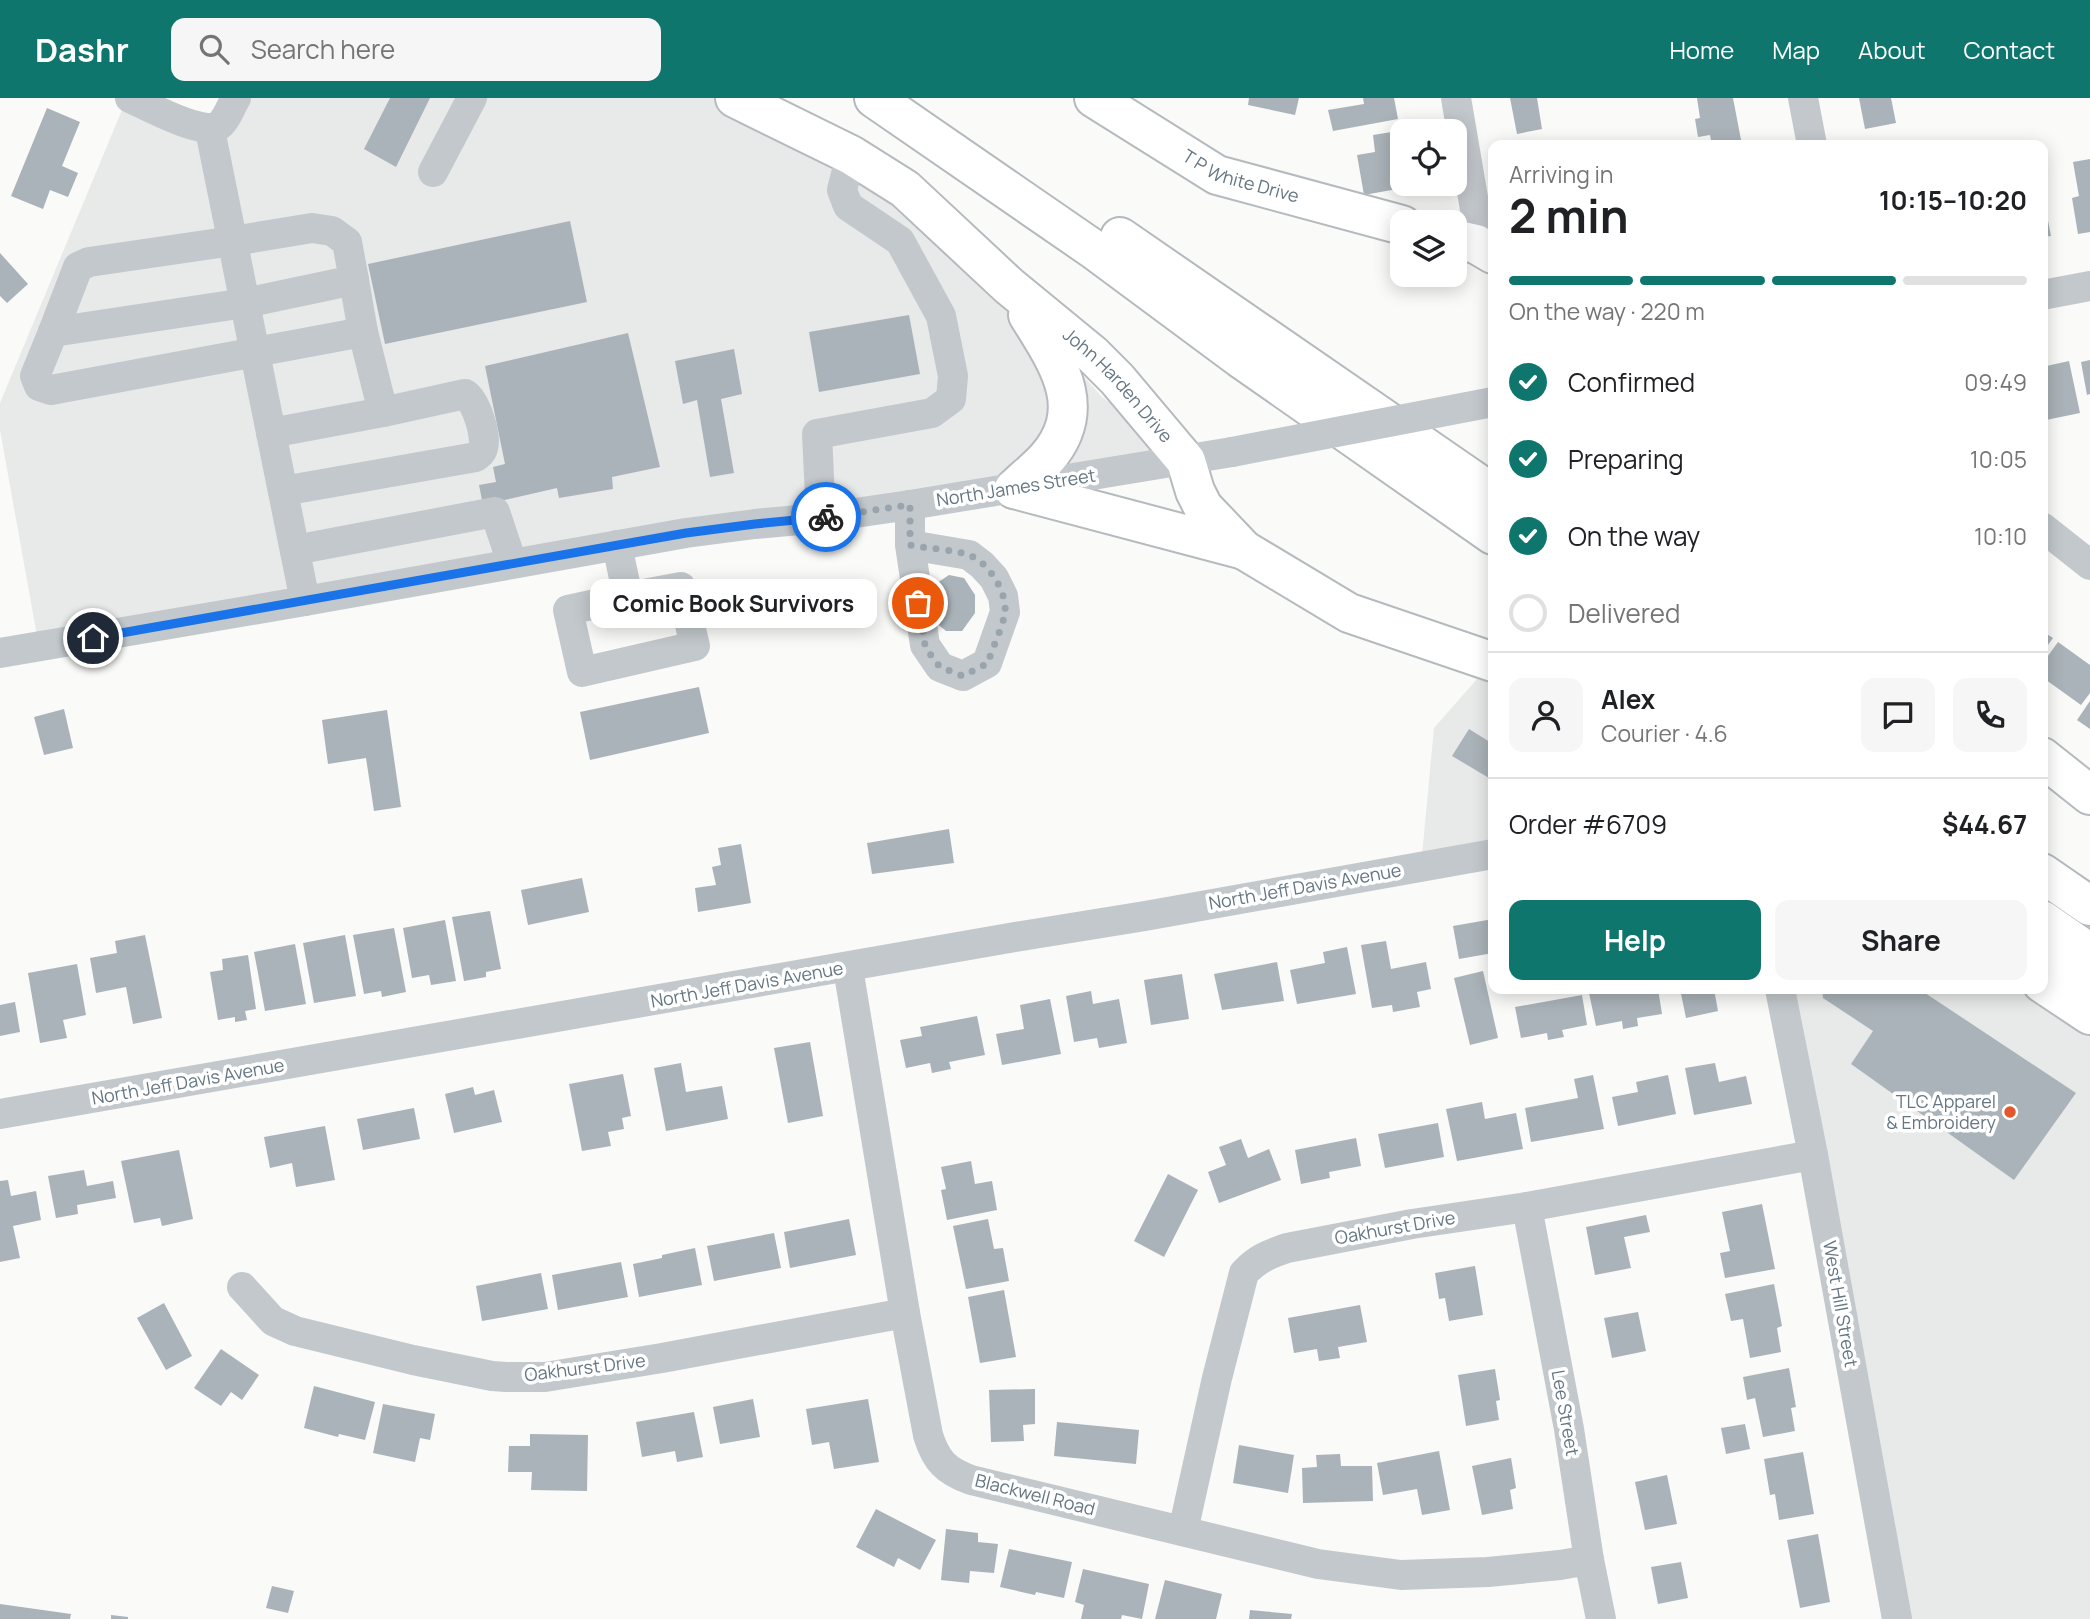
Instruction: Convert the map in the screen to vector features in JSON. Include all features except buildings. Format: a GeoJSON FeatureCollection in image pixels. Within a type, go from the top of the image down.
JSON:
{"type":"FeatureCollection","features":[{"type":"Feature","properties":{"kind":"main road","name":"John Harden Drive"},"geometry":{"type":"LineString","coordinates":[[734,98],[851,155],[905,189],[1009,286],[1117,379],[1186,461],[1203,507],[1244,550],[1349,613],[1488,660]]}},
{"type":"Feature","properties":{"kind":"main road"},"geometry":{"type":"LineString","coordinates":[[874,98],[1094,249],[1240,358],[1488,532]]}},
{"type":"Feature","properties":{"kind":"main road"},"geometry":{"type":"LineString","coordinates":[[913,98],[1029,174],[1488,491]]}},
{"type":"Feature","properties":{"kind":"main road","name":"T P White Drive"},"geometry":{"type":"LineString","coordinates":[[1094,98],[1217,175],[1390,222]]}},
{"type":"Feature","properties":{"kind":"main road"},"geometry":{"type":"LineString","coordinates":[[1009,286],[1055,358],[1067,390],[1069,408],[1063,432],[1047,458],[1014,489]]}},
{"type":"Feature","properties":{"kind":"main road"},"geometry":{"type":"LineString","coordinates":[[1014,489],[1244,550]]}},
{"type":"Feature","properties":{"kind":"main road"},"geometry":{"type":"LineString","coordinates":[[2048,762],[2090,795]]}},
{"type":"Feature","properties":{"kind":"main road"},"geometry":{"type":"LineString","coordinates":[[2048,877],[2090,906]]}},
{"type":"Feature","properties":{"kind":"main road"},"geometry":{"type":"LineString","coordinates":[[2048,924],[2090,953]]}},
{"type":"Feature","properties":{"kind":"main road"},"geometry":{"type":"LineString","coordinates":[[2048,959],[2090,975]]}},
{"type":"Feature","properties":{"kind":"main road"},"geometry":{"type":"LineString","coordinates":[[2048,988],[2090,1015]]}},
{"type":"Feature","properties":{"kind":"street"},"geometry":{"type":"LineString","coordinates":[[130,98],[196,128],[210,130],[221,125],[236,98]]}},
{"type":"Feature","properties":{"kind":"street"},"geometry":{"type":"LineString","coordinates":[[433,172],[472,98]]}},
{"type":"Feature","properties":{"kind":"street"},"geometry":{"type":"LineString","coordinates":[[1455,98],[1478,227],[1474,246]]}},
{"type":"Feature","properties":{"kind":"street"},"geometry":{"type":"LineString","coordinates":[[1803,98],[1811,140]]}},
{"type":"Feature","properties":{"kind":"street"},"geometry":{"type":"LineString","coordinates":[[210,130],[305,601]]}},
{"type":"Feature","properties":{"kind":"street"},"geometry":{"type":"LineString","coordinates":[[821,518],[817,434],[932,413],[950,399],[953,376],[941,316],[900,241],[848,206],[842,190],[851,155]]}},
{"type":"Feature","properties":{"kind":"street"},"geometry":{"type":"LineString","coordinates":[[363,332],[51,390],[39,386],[35,376],[78,267],[89,262],[312,228],[332,231],[347,242],[363,332],[383,412]]}},
{"type":"Feature","properties":{"kind":"street"},"geometry":{"type":"LineString","coordinates":[[53,332],[245,303],[354,280]]}},
{"type":"Feature","properties":{"kind":"street"},"geometry":{"type":"LineString","coordinates":[[2048,294],[2090,286]]}},
{"type":"Feature","properties":{"kind":"street"},"geometry":{"type":"LineString","coordinates":[[271,433],[465,394],[477,407],[484,444],[482,452],[476,457],[283,491]]}},
{"type":"Feature","properties":{"kind":"street","name":"North James Street"},"geometry":{"type":"LineString","coordinates":[[0,653],[727,527],[821,518],[1186,461],[1488,403]]}},
{"type":"Feature","properties":{"kind":"street"},"geometry":{"type":"LineString","coordinates":[[910,505],[910,545]]}},
{"type":"Feature","properties":{"kind":"street"},"geometry":{"type":"LineString","coordinates":[[295,550],[495,512],[512,563]]}},
{"type":"Feature","properties":{"kind":"street"},"geometry":{"type":"LineString","coordinates":[[2048,532],[2090,565]]}},
{"type":"Feature","properties":{"kind":"street"},"geometry":{"type":"LineString","coordinates":[[617,545],[628,597]]}},
{"type":"Feature","properties":{"kind":"street","name":"North Jeff Davis Avenue"},"geometry":{"type":"LineString","coordinates":[[0,1114],[1488,855]]}},
{"type":"Feature","properties":{"kind":"street","name":"Blackwell Road"},"geometry":{"type":"LineString","coordinates":[[848,968],[928,1435],[933,1450],[954,1474],[1318,1564],[1401,1575],[1488,1572],[1589,1560]]}},
{"type":"Feature","properties":{"kind":"street","name":"West Hill Street"},"geometry":{"type":"LineString","coordinates":[[1781,994],[1897,1619]]}},
{"type":"Feature","properties":{"kind":"street","name":"Oakhurst Drive"},"geometry":{"type":"LineString","coordinates":[[1183,1531],[1217,1378],[1244,1273],[1254,1262],[1287,1248],[1412,1224],[1527,1207],[1813,1155]]}},
{"type":"Feature","properties":{"kind":"street","name":"Lee Street"},"geometry":{"type":"LineString","coordinates":[[1527,1207],[1601,1619]]}},
{"type":"Feature","properties":{"kind":"street","name":"Oakhurst Drive"},"geometry":{"type":"LineString","coordinates":[[242,1287],[273,1321],[295,1331],[413,1360],[506,1377],[545,1377],[905,1313]]}},
{"type":"Feature","properties":{"kind":"shaded area"},"geometry":{"type":"Polygon","coordinates":[[[127,98],[196,127],[236,98],[730,98],[898,206],[1061,351],[1102,397],[1186,461],[39,647],[0,430],[0,403],[127,98]]]}},
{"type":"Feature","properties":{"kind":"shaded area"},"geometry":{"type":"Polygon","coordinates":[[[1485,670],[1488,671],[1488,855],[1421,866],[1434,728],[1485,670]]]}},
{"type":"Feature","properties":{"kind":"shaded area"},"geometry":{"type":"Polygon","coordinates":[[[2048,989],[2090,992],[2090,1619],[1897,1619],[1781,994],[2048,994],[2048,989]]]}},
{"type":"Feature","properties":{"kind":"way so far"},"geometry":{"type":"LineString","coordinates":[[826,517],[910,505],[910,545],[969,555],[982,565],[994,578],[1003,596],[1005,612],[988,663],[963,676],[940,667],[925,645],[918,603]]}},
{"type":"Feature","properties":{"kind":"place","name":"Comic Book Survivors"},"geometry":{"type":"Point","coordinates":[918,603]}},
{"type":"Feature","properties":{"kind":"place","name":"TLC Apparel & Embroidery"},"geometry":{"type":"Point","coordinates":[2010,1112]}},
{"type":"Feature","properties":{"kind":"route"},"geometry":{"type":"LineString","coordinates":[[93,638],[686,533],[826,517]]}}]}
